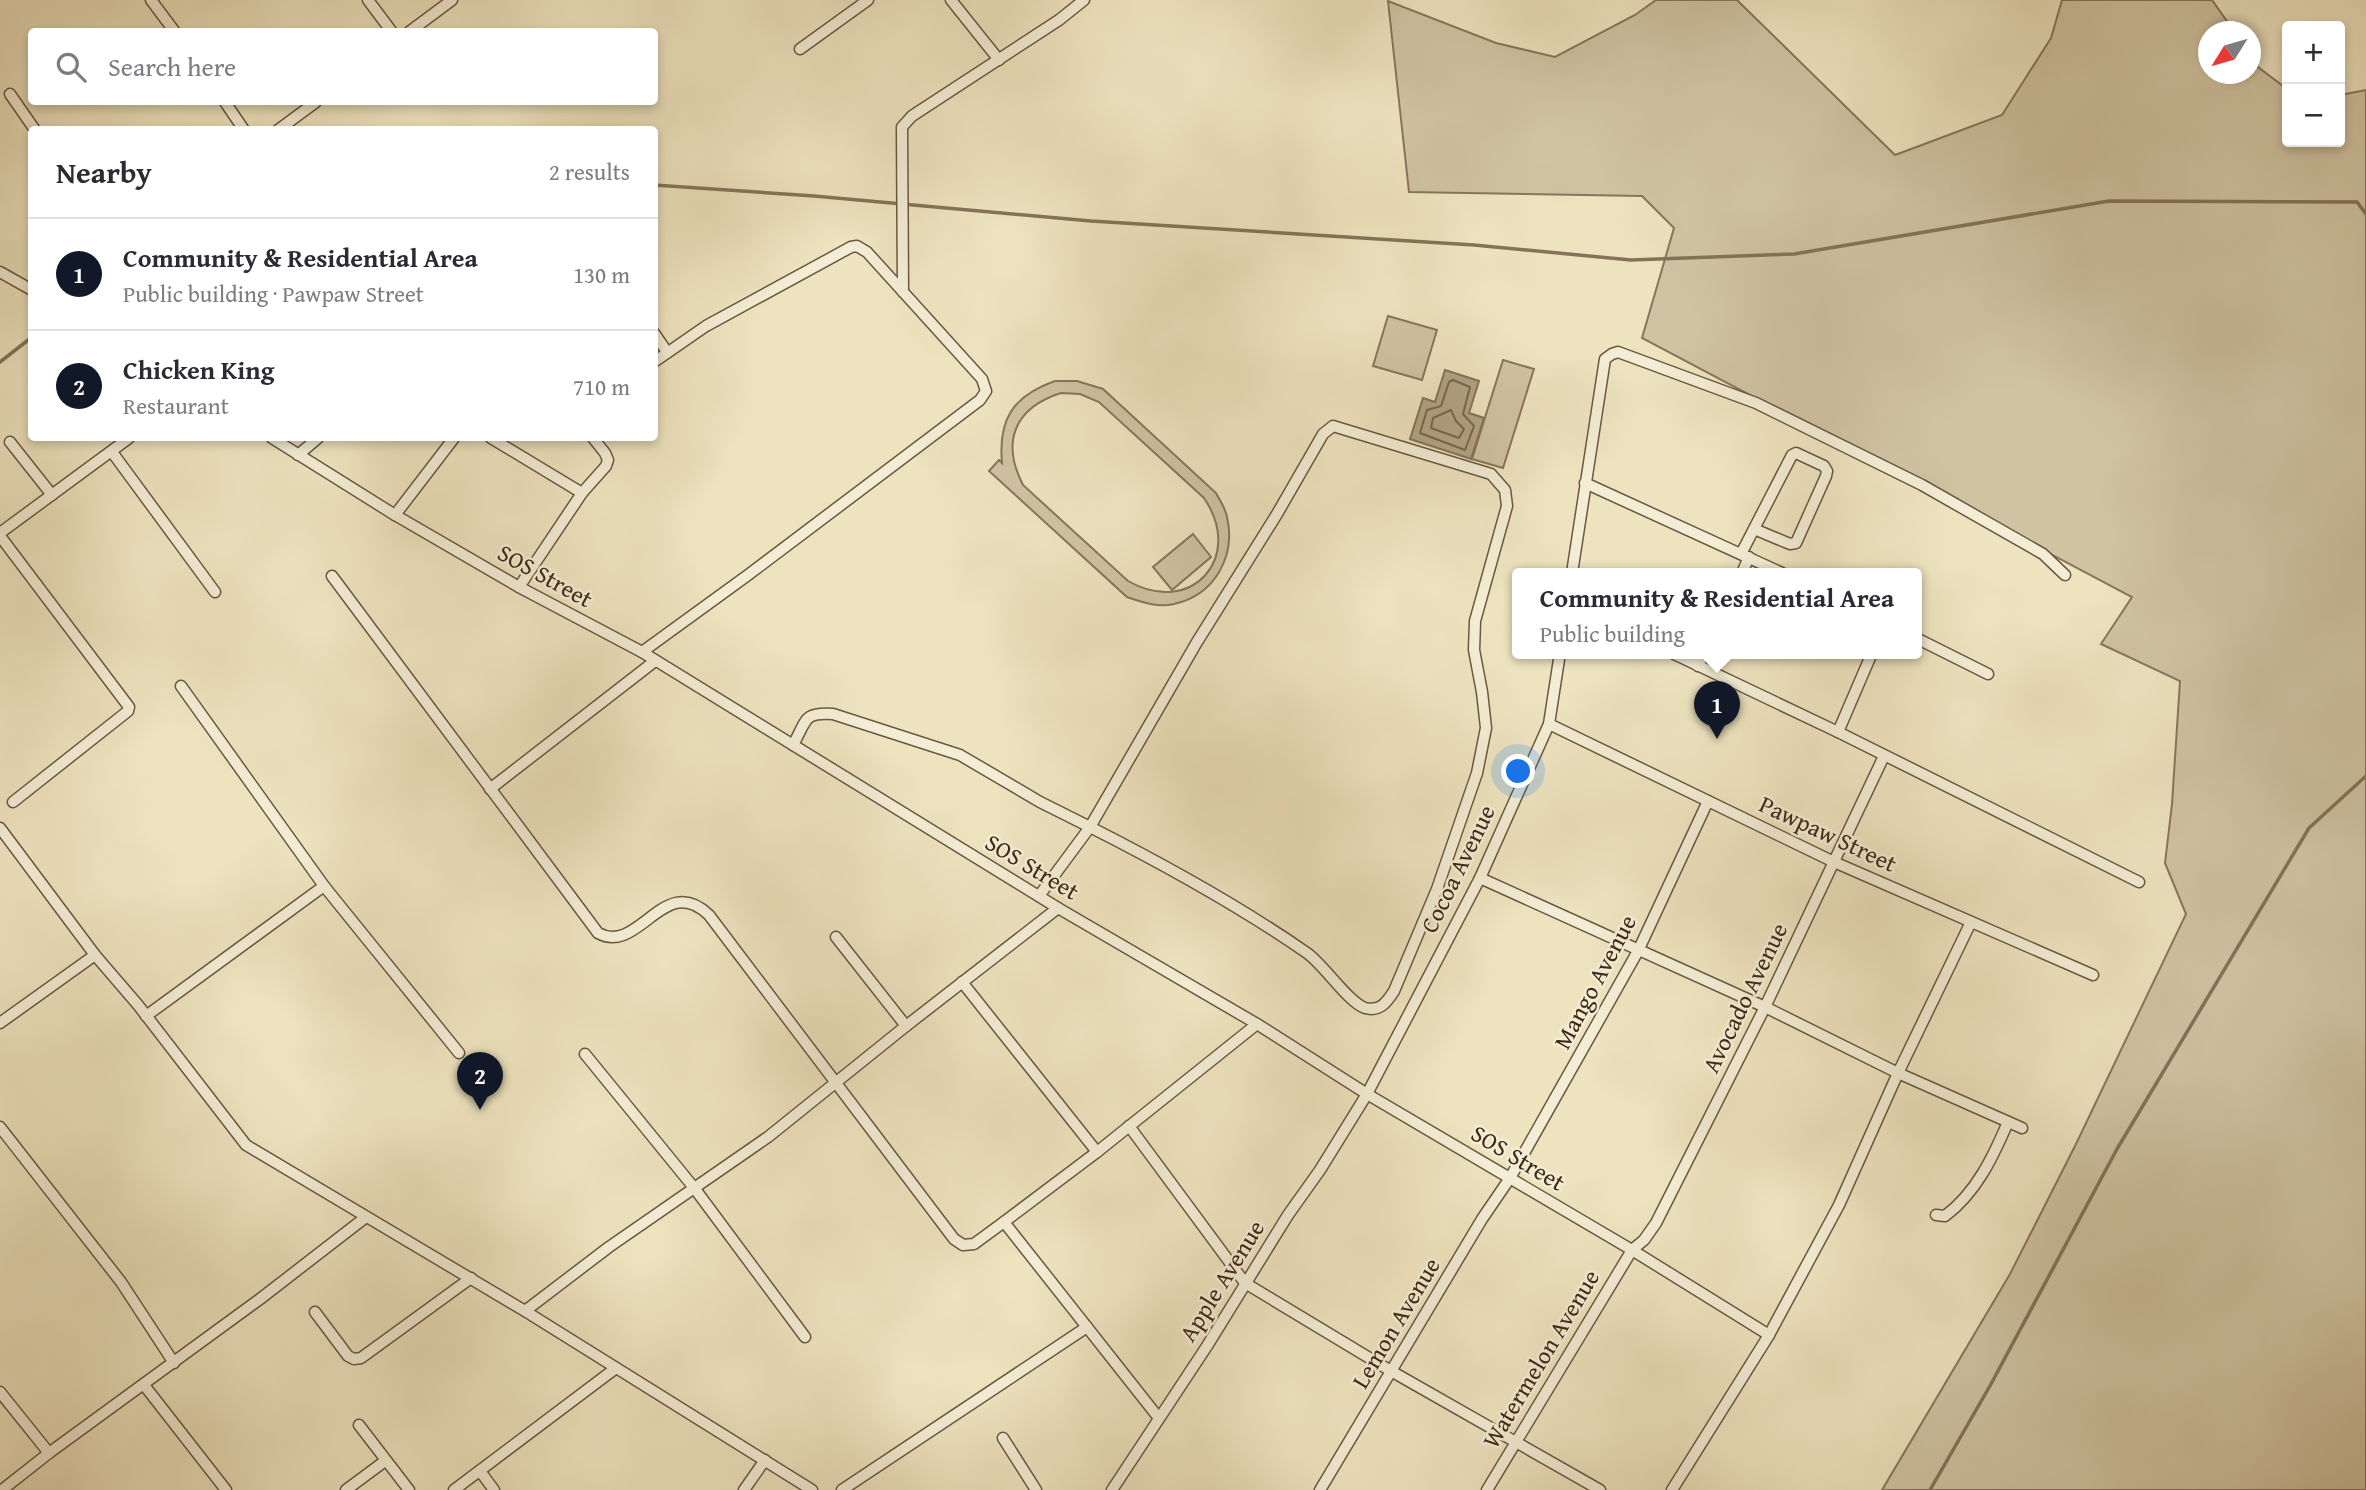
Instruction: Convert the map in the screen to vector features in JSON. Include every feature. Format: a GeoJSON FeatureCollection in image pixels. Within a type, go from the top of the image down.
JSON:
{"type":"FeatureCollection","features":[{"type":"Feature","properties":{"kind":"street"},"geometry":{"type":"LineString","coordinates":[[151,0],[172,28]]}},
{"type":"Feature","properties":{"kind":"street"},"geometry":{"type":"LineString","coordinates":[[368,0],[389,28]]}},
{"type":"Feature","properties":{"kind":"street"},"geometry":{"type":"LineString","coordinates":[[414,28],[452,0]]}},
{"type":"Feature","properties":{"kind":"street"},"geometry":{"type":"LineString","coordinates":[[800,48],[868,0]]}},
{"type":"Feature","properties":{"kind":"street"},"geometry":{"type":"LineString","coordinates":[[951,0],[999,60]]}},
{"type":"Feature","properties":{"kind":"street"},"geometry":{"type":"LineString","coordinates":[[903,292],[902,127],[912,116],[1059,20],[1084,0]]}},
{"type":"Feature","properties":{"kind":"street"},"geometry":{"type":"LineString","coordinates":[[10,94],[32,126]]}},
{"type":"Feature","properties":{"kind":"street"},"geometry":{"type":"LineString","coordinates":[[227,105],[241,126]]}},
{"type":"Feature","properties":{"kind":"street"},"geometry":{"type":"LineString","coordinates":[[283,126],[312,105]]}},
{"type":"Feature","properties":{"kind":"street"},"geometry":{"type":"LineString","coordinates":[[642,652],[980,400],[986,391],[982,379],[867,252],[857,246],[730,313],[658,359]]}},
{"type":"Feature","properties":{"kind":"street"},"geometry":{"type":"LineString","coordinates":[[0,272],[28,288]]}},
{"type":"Feature","properties":{"kind":"street"},"geometry":{"type":"LineString","coordinates":[[658,340],[667,352]]}},
{"type":"Feature","properties":{"kind":"street"},"geometry":{"type":"LineString","coordinates":[[1573,568],[1605,359],[1618,352],[1756,403],[1922,485],[2043,554],[2065,575]]}},
{"type":"Feature","properties":{"kind":"street"},"geometry":{"type":"LineString","coordinates":[[793,746],[809,716],[814,713],[834,714],[960,755],[1040,802],[1090,827],[1170,868],[1319,961],[1363,1007],[1377,1009],[1387,1003],[1394,991],[1437,889],[1479,761],[1486,728],[1474,650],[1475,621],[1507,506],[1505,490],[1498,480],[1491,474],[1340,427],[1328,429],[1322,434],[1090,827],[1039,896]]}},
{"type":"Feature","properties":{"kind":"street"},"geometry":{"type":"LineString","coordinates":[[13,802],[128,711],[129,707],[0,534],[125,441]]}},
{"type":"Feature","properties":{"kind":"street","name":"SOS Street"},"geometry":{"type":"LineString","coordinates":[[277,441],[395,515],[519,587],[642,652],[1058,908],[1257,1024],[1367,1094],[1632,1250],[1769,1335]]}},
{"type":"Feature","properties":{"kind":"street"},"geometry":{"type":"LineString","coordinates":[[298,455],[314,441]]}},
{"type":"Feature","properties":{"kind":"street"},"geometry":{"type":"LineString","coordinates":[[395,515],[452,441]]}},
{"type":"Feature","properties":{"kind":"street"},"geometry":{"type":"LineString","coordinates":[[496,441],[582,493]]}},
{"type":"Feature","properties":{"kind":"street"},"geometry":{"type":"LineString","coordinates":[[519,587],[582,493],[606,466],[608,460],[595,441]]}},
{"type":"Feature","properties":{"kind":"street"},"geometry":{"type":"LineString","coordinates":[[10,442],[52,495]]}},
{"type":"Feature","properties":{"kind":"street"},"geometry":{"type":"LineString","coordinates":[[112,452],[215,592]]}},
{"type":"Feature","properties":{"kind":"street"},"geometry":{"type":"LineString","coordinates":[[1743,568],[1754,529],[1792,456],[1796,453],[1824,466],[1826,476],[1796,543],[1790,544],[1754,529]]}},
{"type":"Feature","properties":{"kind":"street"},"geometry":{"type":"LineString","coordinates":[[1585,482],[1771,568]]}},
{"type":"Feature","properties":{"kind":"street"},"geometry":{"type":"LineString","coordinates":[[332,576],[598,933],[605,937],[619,938],[673,904],[685,900],[699,906],[954,1240],[963,1245],[974,1244],[1004,1222],[1097,1152],[1257,1024]]}},
{"type":"Feature","properties":{"kind":"street"},"geometry":{"type":"LineString","coordinates":[[1922,641],[1988,674]]}},
{"type":"Feature","properties":{"kind":"street","name":"Cocoa Avenue"},"geometry":{"type":"LineString","coordinates":[[1367,1094],[1480,878],[1549,724],[1559,659]]}},
{"type":"Feature","properties":{"kind":"street"},"geometry":{"type":"LineString","coordinates":[[1684,659],[2139,882]]}},
{"type":"Feature","properties":{"kind":"street"},"geometry":{"type":"LineString","coordinates":[[1699,666],[1702,659]]}},
{"type":"Feature","properties":{"kind":"street"},"geometry":{"type":"LineString","coordinates":[[1838,732],[1869,659]]}},
{"type":"Feature","properties":{"kind":"street"},"geometry":{"type":"LineString","coordinates":[[490,789],[655,661]]}},
{"type":"Feature","properties":{"kind":"street"},"geometry":{"type":"LineString","coordinates":[[181,686],[324,886],[459,1054]]}},
{"type":"Feature","properties":{"kind":"street","name":"Pawpaw Street"},"geometry":{"type":"LineString","coordinates":[[1549,724],[1834,862],[2093,975]]}},
{"type":"Feature","properties":{"kind":"street","name":"Avocado Avenue"},"geometry":{"type":"LineString","coordinates":[[1632,1250],[1644,1240],[1656,1223],[1765,1007],[1884,756]]}},
{"type":"Feature","properties":{"kind":"street","name":"Mango Avenue"},"geometry":{"type":"LineString","coordinates":[[1510,1178],[1638,951],[1707,801]]}},
{"type":"Feature","properties":{"kind":"street"},"geometry":{"type":"LineString","coordinates":[[0,828],[74,923],[95,955],[246,1145],[471,1278],[812,1490]]}},
{"type":"Feature","properties":{"kind":"street"},"geometry":{"type":"LineString","coordinates":[[1480,878],[1765,1007],[1898,1073],[2022,1128]]}},
{"type":"Feature","properties":{"kind":"street"},"geometry":{"type":"LineString","coordinates":[[146,1016],[324,886]]}},
{"type":"Feature","properties":{"kind":"street"},"geometry":{"type":"LineString","coordinates":[[525,1311],[609,1247],[768,1137],[1058,908]]}},
{"type":"Feature","properties":{"kind":"street"},"geometry":{"type":"LineString","coordinates":[[1672,1490],[1769,1335],[1839,1205],[1898,1073],[1971,922]]}},
{"type":"Feature","properties":{"kind":"street"},"geometry":{"type":"LineString","coordinates":[[836,937],[906,1026]]}},
{"type":"Feature","properties":{"kind":"street"},"geometry":{"type":"LineString","coordinates":[[0,1023],[95,955]]}},
{"type":"Feature","properties":{"kind":"street"},"geometry":{"type":"LineString","coordinates":[[962,982],[1097,1152]]}},
{"type":"Feature","properties":{"kind":"street"},"geometry":{"type":"LineString","coordinates":[[585,1054],[695,1189],[805,1337]]}},
{"type":"Feature","properties":{"kind":"street","name":"Apple Avenue"},"geometry":{"type":"LineString","coordinates":[[1112,1490],[1367,1094]]}},
{"type":"Feature","properties":{"kind":"street"},"geometry":{"type":"LineString","coordinates":[[1936,1215],[1945,1216],[1961,1205],[1995,1151],[2008,1122]]}},
{"type":"Feature","properties":{"kind":"street"},"geometry":{"type":"LineString","coordinates":[[1129,1126],[1245,1283],[1391,1371],[1600,1490]]}},
{"type":"Feature","properties":{"kind":"street"},"geometry":{"type":"LineString","coordinates":[[0,1127],[121,1282],[174,1363]]}},
{"type":"Feature","properties":{"kind":"street","name":"Lemon Avenue"},"geometry":{"type":"LineString","coordinates":[[1320,1490],[1482,1219],[1510,1178]]}},
{"type":"Feature","properties":{"kind":"street"},"geometry":{"type":"LineString","coordinates":[[2,1490],[366,1217]]}},
{"type":"Feature","properties":{"kind":"street"},"geometry":{"type":"LineString","coordinates":[[1004,1222],[1158,1418]]}},
{"type":"Feature","properties":{"kind":"street","name":"Watermelon Avenue"},"geometry":{"type":"LineString","coordinates":[[1487,1490],[1632,1250]]}},
{"type":"Feature","properties":{"kind":"street"},"geometry":{"type":"LineString","coordinates":[[315,1312],[348,1356],[354,1359],[361,1357],[471,1278]]}},
{"type":"Feature","properties":{"kind":"street"},"geometry":{"type":"LineString","coordinates":[[842,1490],[1087,1327]]}},
{"type":"Feature","properties":{"kind":"street"},"geometry":{"type":"LineString","coordinates":[[454,1490],[616,1368]]}},
{"type":"Feature","properties":{"kind":"street"},"geometry":{"type":"LineString","coordinates":[[144,1385],[226,1490]]}},
{"type":"Feature","properties":{"kind":"street"},"geometry":{"type":"LineString","coordinates":[[0,1392],[49,1453]]}},
{"type":"Feature","properties":{"kind":"street"},"geometry":{"type":"LineString","coordinates":[[359,1426],[410,1490]]}},
{"type":"Feature","properties":{"kind":"street"},"geometry":{"type":"LineString","coordinates":[[1003,1438],[1036,1490]]}},
{"type":"Feature","properties":{"kind":"street"},"geometry":{"type":"LineString","coordinates":[[744,1490],[765,1460]]}},
{"type":"Feature","properties":{"kind":"street"},"geometry":{"type":"LineString","coordinates":[[346,1490],[385,1461]]}},
{"type":"Feature","properties":{"kind":"street"},"geometry":{"type":"LineString","coordinates":[[480,1471],[494,1490]]}},
{"type":"Feature","properties":{"kind":"shaded area"},"geometry":{"type":"Polygon","coordinates":[[[1656,0],[1737,0],[1895,155],[2002,115],[2051,38],[2062,0],[2212,0],[2227,21],[2198,21],[2198,84],[2261,84],[2261,69],[2282,85],[2282,147],[2345,147],[2345,94],[2366,90],[2366,1490],[1882,1490],[2010,1274],[2076,1144],[2186,914],[2165,863],[2172,804],[2180,681],[2101,644],[2132,597],[1642,338],[1674,228],[1642,196],[1409,192],[1388,1],[1496,43],[1555,57],[1635,15],[1656,0]]]}},
{"type":"Feature","properties":{"kind":"shaded area"},"geometry":{"type":"Polygon","coordinates":[[[1388,316],[1437,330],[1422,380],[1373,366],[1388,316]]]}},
{"type":"Feature","properties":{"kind":"shaded area"},"geometry":{"type":"Polygon","coordinates":[[[1503,360],[1534,369],[1503,468],[1472,459],[1503,360]]]}},
{"type":"Feature","properties":{"kind":"shaded area"},"geometry":{"type":"Polygon","coordinates":[[[1055,381],[1077,381],[1103,389],[1216,493],[1226,514],[1228,546],[1219,572],[1201,592],[1168,605],[1150,604],[1127,597],[989,471],[999,460],[1002,463],[1003,434],[1011,411],[1028,394],[1055,381]],[[1061,393],[1045,399],[1023,417],[1016,428],[1013,455],[1023,485],[1128,581],[1151,590],[1172,592],[1191,586],[1205,576],[1215,560],[1218,541],[1215,520],[1204,498],[1099,402],[1080,394],[1061,393]]]}},
{"type":"Feature","properties":{"kind":"shaded area"},"geometry":{"type":"Polygon","coordinates":[[[1193,534],[1211,557],[1172,590],[1153,567],[1193,534]]]}},
{"type":"Feature","properties":{"kind":"water"},"geometry":{"type":"Polygon","coordinates":[[[1445,370],[1479,381],[1469,413],[1484,418],[1471,459],[1410,439],[1423,398],[1435,402],[1445,370]]]}},
{"type":"Feature","properties":{"kind":"waterway"},"geometry":{"type":"LineString","coordinates":[[658,185],[814,196],[1091,221],[1474,245],[1631,260],[1794,254],[2109,201],[2357,202],[2366,214]]}},
{"type":"Feature","properties":{"kind":"waterway"},"geometry":{"type":"LineString","coordinates":[[0,362],[28,340]]}},
{"type":"Feature","properties":{"kind":"waterway"},"geometry":{"type":"LineString","coordinates":[[1930,1490],[1991,1384],[2117,1149],[2309,828],[2366,776]]}},
{"type":"Feature","properties":{"kind":"place","name":"Community & Residential Area"},"geometry":{"type":"Point","coordinates":[1717,739]}},
{"type":"Feature","properties":{"kind":"place","name":"Chicken King"},"geometry":{"type":"Point","coordinates":[480,1110]}}]}
